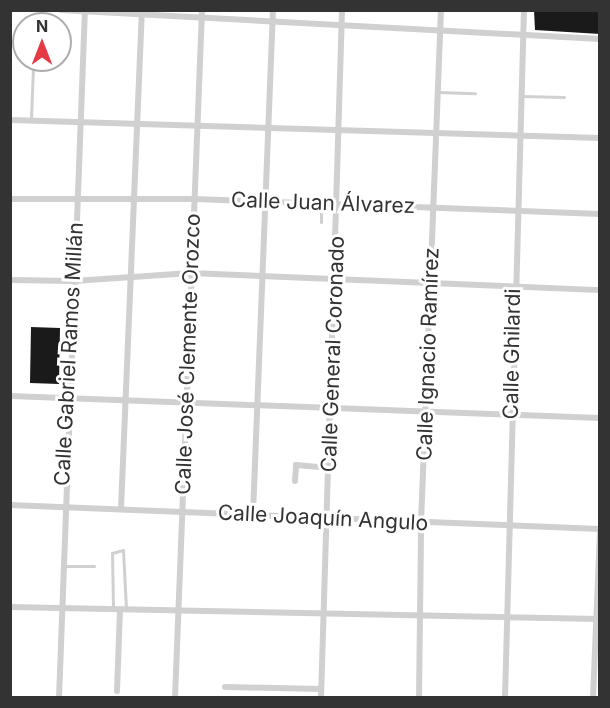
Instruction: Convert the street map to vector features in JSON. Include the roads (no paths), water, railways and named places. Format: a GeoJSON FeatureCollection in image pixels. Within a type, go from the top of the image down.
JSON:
{"type":"FeatureCollection","features":[{"type":"Feature","properties":{"kind":"street"},"geometry":{"type":"LineString","coordinates":[[61,10],[600,39]]}},
{"type":"Feature","properties":{"kind":"street","name":"Calle José Clemente Orozco"},"geometry":{"type":"LineString","coordinates":[[175,698],[202,10]]}},
{"type":"Feature","properties":{"kind":"street"},"geometry":{"type":"LineString","coordinates":[[253,514],[273,10]]}},
{"type":"Feature","properties":{"kind":"street","name":"Calle General Coronado"},"geometry":{"type":"LineString","coordinates":[[321,698],[338,204],[342,10]]}},
{"type":"Feature","properties":{"kind":"street","name":"Calle Ignacio Ramírez"},"geometry":{"type":"LineString","coordinates":[[419,698],[421,523],[441,10]]}},
{"type":"Feature","properties":{"kind":"street","name":"Calle Ghilardi"},"geometry":{"type":"LineString","coordinates":[[506,698],[507,526],[513,286],[524,10]]}},
{"type":"Feature","properties":{"kind":"street","name":"Calle Gabriel Ramos Millán"},"geometry":{"type":"LineString","coordinates":[[58,698],[62,507],[85,11]]}},
{"type":"Feature","properties":{"kind":"street"},"geometry":{"type":"LineString","coordinates":[[121,509],[142,15]]}},
{"type":"Feature","properties":{"kind":"street"},"geometry":{"type":"LineString","coordinates":[[10,120],[600,138]]}},
{"type":"Feature","properties":{"kind":"street","name":"Calle Juan Álvarez"},"geometry":{"type":"LineString","coordinates":[[10,199],[76,201],[194,199],[600,214]]}},
{"type":"Feature","properties":{"kind":"street"},"geometry":{"type":"LineString","coordinates":[[10,280],[74,281],[191,273],[600,290]]}},
{"type":"Feature","properties":{"kind":"street"},"geometry":{"type":"LineString","coordinates":[[10,396],[600,418]]}},
{"type":"Feature","properties":{"kind":"street"},"geometry":{"type":"LineString","coordinates":[[295,481],[296,465],[329,468]]}},
{"type":"Feature","properties":{"kind":"street","name":"Calle Joaquín Angulo"},"geometry":{"type":"LineString","coordinates":[[10,505],[600,530]]}},
{"type":"Feature","properties":{"kind":"street"},"geometry":{"type":"LineString","coordinates":[[593,698],[600,530]]}},
{"type":"Feature","properties":{"kind":"street"},"geometry":{"type":"LineString","coordinates":[[10,607],[597,619]]}},
{"type":"Feature","properties":{"kind":"street"},"geometry":{"type":"LineString","coordinates":[[117,691],[123,611]]}},
{"type":"Feature","properties":{"kind":"street"},"geometry":{"type":"LineString","coordinates":[[225,687],[321,689]]}},
{"type":"Feature","properties":{"kind":"lane"},"geometry":{"type":"LineString","coordinates":[[31,121],[33,72]]}},
{"type":"Feature","properties":{"kind":"lane"},"geometry":{"type":"LineString","coordinates":[[438,92],[475,93]]}},
{"type":"Feature","properties":{"kind":"lane"},"geometry":{"type":"LineString","coordinates":[[520,96],[564,97]]}},
{"type":"Feature","properties":{"kind":"lane"},"geometry":{"type":"LineString","coordinates":[[321,203],[321,222]]}},
{"type":"Feature","properties":{"kind":"lane"},"geometry":{"type":"LineString","coordinates":[[113,610],[116,550],[126,553],[123,611]]}},
{"type":"Feature","properties":{"kind":"lane"},"geometry":{"type":"LineString","coordinates":[[62,566],[94,566]]}}]}
